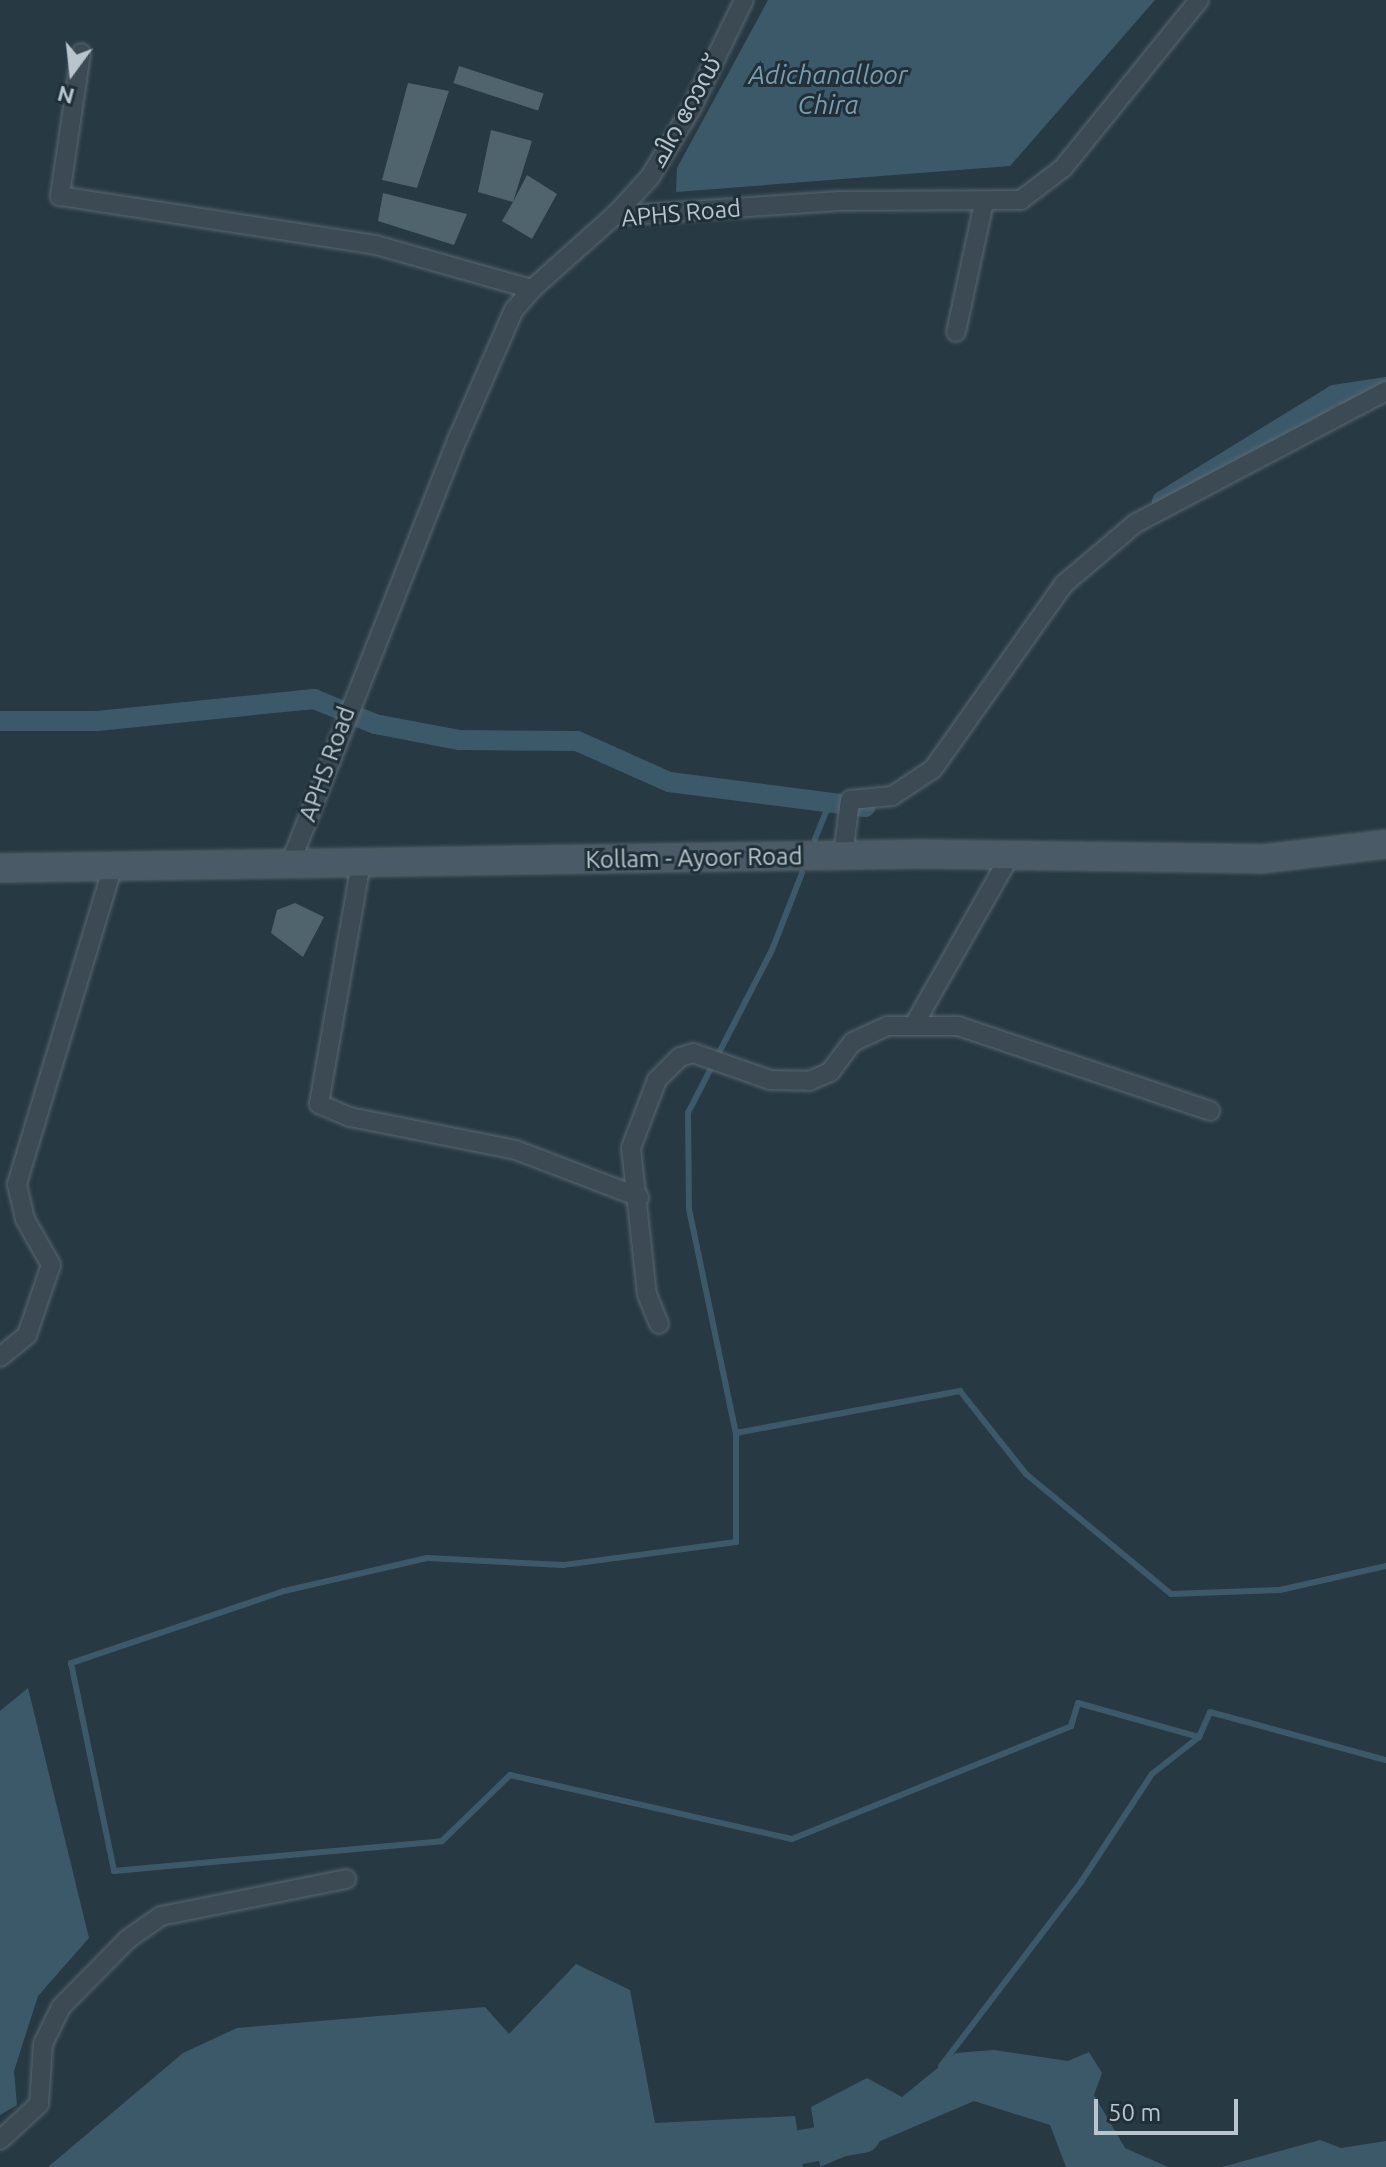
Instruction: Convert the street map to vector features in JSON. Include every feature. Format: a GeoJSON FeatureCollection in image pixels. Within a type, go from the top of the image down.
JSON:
{"type":"FeatureCollection","features":[{"type":"Feature","properties":{"kind":"main road","name":"Kollam - Ayoor Road"},"geometry":{"type":"LineString","coordinates":[[0,868],[843,855],[1261,859],[1386,844]]}},
{"type":"Feature","properties":{"kind":"street","name":"ചിറ റോഡ്"},"geometry":{"type":"LineString","coordinates":[[614,216],[650,177],[683,123],[744,0]]}},
{"type":"Feature","properties":{"kind":"street","name":"APHS Road"},"geometry":{"type":"LineString","coordinates":[[290,864],[342,720],[514,310],[532,289],[614,216],[840,201],[984,203],[1021,200],[1042,188],[1199,0]]}},
{"type":"Feature","properties":{"kind":"street"},"geometry":{"type":"LineString","coordinates":[[81,53],[60,196],[376,245],[532,289]]}},
{"type":"Feature","properties":{"kind":"street"},"geometry":{"type":"LineString","coordinates":[[956,332],[984,203]]}},
{"type":"Feature","properties":{"kind":"street"},"geometry":{"type":"LineString","coordinates":[[843,855],[850,800],[892,796],[933,769],[1064,584],[1136,523],[1386,391]]}},
{"type":"Feature","properties":{"kind":"street"},"geometry":{"type":"LineString","coordinates":[[915,1023],[1010,856]]}},
{"type":"Feature","properties":{"kind":"street"},"geometry":{"type":"LineString","coordinates":[[361,863],[319,1104],[350,1117],[516,1150],[639,1197]]}},
{"type":"Feature","properties":{"kind":"street"},"geometry":{"type":"LineString","coordinates":[[0,1357],[27,1335],[51,1265],[25,1219],[17,1184],[113,867]]}},
{"type":"Feature","properties":{"kind":"street"},"geometry":{"type":"LineString","coordinates":[[659,1324],[647,1295],[633,1129],[657,1080],[693,1053],[770,1080],[809,1081],[830,1072],[853,1042],[915,1023],[958,1026],[1210,1111]]}},
{"type":"Feature","properties":{"kind":"street"},"geometry":{"type":"LineString","coordinates":[[0,2140],[39,2104],[43,2044],[61,2007],[128,1939],[161,1916],[346,1879]]}},
{"type":"Feature","properties":{"kind":"water","name":"Adichanalloor Chira"},"geometry":{"type":"Polygon","coordinates":[[[768,0],[1155,0],[1010,166],[676,192],[677,168],[768,0]]]}},
{"type":"Feature","properties":{"kind":"water"},"geometry":{"type":"Polygon","coordinates":[[[28,1688],[89,1938],[38,1996],[14,2071],[17,2105],[0,2115],[0,1711],[28,1688]]]}},
{"type":"Feature","properties":{"kind":"water"},"geometry":{"type":"Polygon","coordinates":[[[576,1964],[630,1990],[655,2123],[795,2116],[803,2167],[48,2167],[183,2053],[237,2028],[485,2007],[509,2034],[576,1964]]]}},
{"type":"Feature","properties":{"kind":"water"},"geometry":{"type":"Polygon","coordinates":[[[994,2050],[1068,2061],[1089,2052],[1102,2073],[1094,2095],[1125,2148],[1168,2167],[1066,2167],[1050,2125],[974,2101],[820,2167],[811,2107],[867,2078],[902,2097],[956,2053],[994,2050]]]}},
{"type":"Feature","properties":{"kind":"water"},"geometry":{"type":"Polygon","coordinates":[[[1320,2140],[1341,2148],[1386,2141],[1386,2167],[1222,2167],[1320,2140]]]}},
{"type":"Feature","properties":{"kind":"building"},"geometry":{"type":"Polygon","coordinates":[[[459,66],[544,94],[538,111],[453,83],[459,66]]]}},
{"type":"Feature","properties":{"kind":"building"},"geometry":{"type":"Polygon","coordinates":[[[408,83],[449,91],[417,188],[382,180],[408,83]]]}},
{"type":"Feature","properties":{"kind":"building"},"geometry":{"type":"Polygon","coordinates":[[[491,130],[532,141],[513,202],[478,192],[491,130]]]}},
{"type":"Feature","properties":{"kind":"building"},"geometry":{"type":"Polygon","coordinates":[[[527,175],[557,194],[532,239],[502,221],[527,175]]]}},
{"type":"Feature","properties":{"kind":"building"},"geometry":{"type":"Polygon","coordinates":[[[383,193],[467,214],[454,245],[378,221],[383,193]]]}},
{"type":"Feature","properties":{"kind":"building"},"geometry":{"type":"Polygon","coordinates":[[[295,903],[324,917],[303,957],[271,933],[277,910],[295,903]]]}},
{"type":"Feature","properties":{"kind":"waterway"},"geometry":{"type":"LineString","coordinates":[[1162,501],[1334,395],[1386,387]]}},
{"type":"Feature","properties":{"kind":"waterway"},"geometry":{"type":"LineString","coordinates":[[0,721],[97,721],[314,699],[375,724],[459,740],[577,741],[669,782],[865,807]]}},
{"type":"Feature","properties":{"kind":"waterway"},"geometry":{"type":"LineString","coordinates":[[815,839],[829,804]]}},
{"type":"Feature","properties":{"kind":"waterway"},"geometry":{"type":"LineString","coordinates":[[802,873],[772,950],[688,1113],[689,1209],[736,1433],[736,1542],[563,1565],[427,1558],[284,1591],[71,1663],[114,1871],[442,1841],[510,1775],[792,1839],[1071,1726],[1078,1703],[1199,1737],[1210,1712],[1386,1760]]}},
{"type":"Feature","properties":{"kind":"waterway"},"geometry":{"type":"LineString","coordinates":[[736,1433],[960,1391],[1026,1474],[1171,1594],[1280,1590],[1386,1566]]}},
{"type":"Feature","properties":{"kind":"waterway"},"geometry":{"type":"LineString","coordinates":[[941,2066],[1081,1882],[1152,1774],[1199,1737]]}},
{"type":"Feature","properties":{"kind":"waterway"},"geometry":{"type":"LineString","coordinates":[[690,2167],[863,2136]]}}]}
